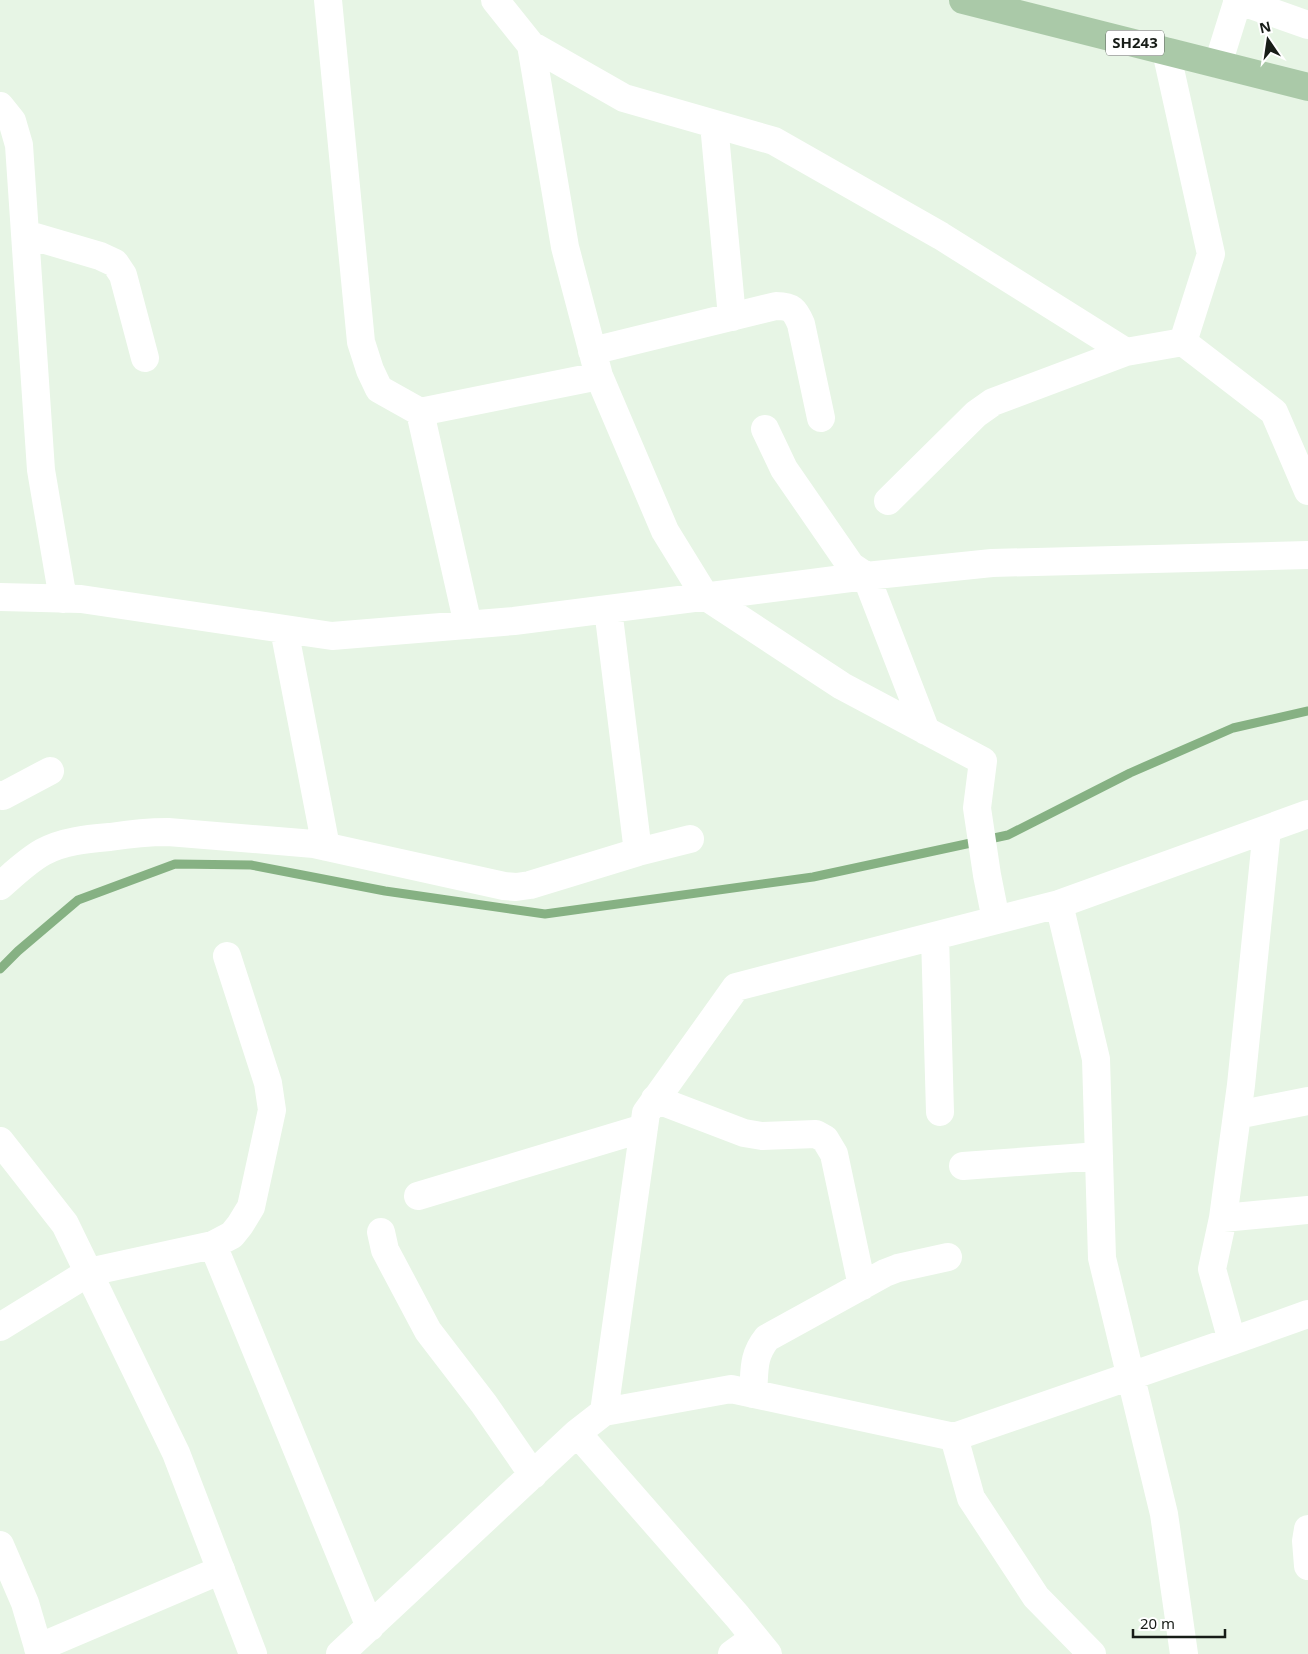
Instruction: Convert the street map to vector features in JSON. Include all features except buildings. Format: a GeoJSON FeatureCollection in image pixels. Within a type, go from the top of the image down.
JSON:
{"type":"FeatureCollection","features":[{"type":"Feature","properties":{"kind":"main road","name":"SH243"},"geometry":{"type":"LineString","coordinates":[[963,0],[1308,87]]}},
{"type":"Feature","properties":{"kind":"street"},"geometry":{"type":"LineString","coordinates":[[328,0],[361,342],[370,370],[379,389],[420,412],[595,364],[732,317],[776,306],[787,306],[796,313],[801,324],[821,418]]}},
{"type":"Feature","properties":{"kind":"street"},"geometry":{"type":"LineString","coordinates":[[495,0],[531,45],[624,98],[774,141],[941,236],[1126,352]]}},
{"type":"Feature","properties":{"kind":"street"},"geometry":{"type":"LineString","coordinates":[[1218,64],[1238,0],[1308,25]]}},
{"type":"Feature","properties":{"kind":"street"},"geometry":{"type":"LineString","coordinates":[[531,45],[565,247],[595,364],[665,532],[705,596],[842,686],[983,762],[977,808],[996,920]]}},
{"type":"Feature","properties":{"kind":"street"},"geometry":{"type":"LineString","coordinates":[[1166,51],[1211,254],[1183,342]]}},
{"type":"Feature","properties":{"kind":"street"},"geometry":{"type":"LineString","coordinates":[[0,106],[12,120],[19,145],[41,470],[63,599]]}},
{"type":"Feature","properties":{"kind":"street"},"geometry":{"type":"LineString","coordinates":[[714,124],[732,317]]}},
{"type":"Feature","properties":{"kind":"street"},"geometry":{"type":"LineString","coordinates":[[25,234],[100,256],[115,263],[123,275],[145,358]]}},
{"type":"Feature","properties":{"kind":"street"},"geometry":{"type":"LineString","coordinates":[[888,501],[976,414],[993,402],[1126,352],[1183,342],[1274,412],[1308,491]]}},
{"type":"Feature","properties":{"kind":"street"},"geometry":{"type":"LineString","coordinates":[[420,412],[468,625]]}},
{"type":"Feature","properties":{"kind":"street"},"geometry":{"type":"LineString","coordinates":[[765,429],[784,469],[851,566],[866,576],[926,731]]}},
{"type":"Feature","properties":{"kind":"street"},"geometry":{"type":"LineString","coordinates":[[0,597],[81,599],[332,636],[514,621],[866,576],[992,563],[1308,555]]}},
{"type":"Feature","properties":{"kind":"street"},"geometry":{"type":"LineString","coordinates":[[608,609],[638,852]]}},
{"type":"Feature","properties":{"kind":"street"},"geometry":{"type":"LineString","coordinates":[[284,629],[326,847]]}},
{"type":"Feature","properties":{"kind":"street"},"geometry":{"type":"LineString","coordinates":[[0,795],[3,796],[50,771]]}},
{"type":"Feature","properties":{"kind":"street"},"geometry":{"type":"LineString","coordinates":[[604,1412],[646,1113],[736,988],[1058,904],[1308,814]]}},
{"type":"Feature","properties":{"kind":"street"},"geometry":{"type":"LineString","coordinates":[[1232,1342],[1212,1269],[1223,1218],[1237,1115],[1266,829]]}},
{"type":"Feature","properties":{"kind":"street"},"geometry":{"type":"LineString","coordinates":[[0,886],[30,861],[43,852],[57,846],[74,841],[139,833],[168,832],[308,844],[516,887],[530,885],[638,852],[690,839]]}},
{"type":"Feature","properties":{"kind":"street"},"geometry":{"type":"LineString","coordinates":[[1058,904],[1096,1059],[1102,1258],[1164,1514],[1184,1654]]}},
{"type":"Feature","properties":{"kind":"street"},"geometry":{"type":"LineString","coordinates":[[935,936],[940,1112]]}},
{"type":"Feature","properties":{"kind":"street"},"geometry":{"type":"LineString","coordinates":[[0,1327],[89,1272],[213,1244],[232,1236],[240,1225],[251,1207],[272,1110],[268,1083],[227,956]]}},
{"type":"Feature","properties":{"kind":"street"},"geometry":{"type":"LineString","coordinates":[[656,1100],[744,1133],[762,1136],[816,1134],[825,1139],[834,1154],[862,1286]]}},
{"type":"Feature","properties":{"kind":"street"},"geometry":{"type":"LineString","coordinates":[[1237,1115],[1308,1101]]}},
{"type":"Feature","properties":{"kind":"street"},"geometry":{"type":"LineString","coordinates":[[418,1196],[644,1128]]}},
{"type":"Feature","properties":{"kind":"street"},"geometry":{"type":"LineString","coordinates":[[0,1141],[65,1224],[89,1272],[176,1453],[253,1654]]}},
{"type":"Feature","properties":{"kind":"street"},"geometry":{"type":"LineString","coordinates":[[964,1166],[1099,1156]]}},
{"type":"Feature","properties":{"kind":"street"},"geometry":{"type":"LineString","coordinates":[[1223,1218],[1308,1210]]}},
{"type":"Feature","properties":{"kind":"street"},"geometry":{"type":"LineString","coordinates":[[381,1232],[385,1250],[428,1331],[484,1404],[532,1475]]}},
{"type":"Feature","properties":{"kind":"street"},"geometry":{"type":"LineString","coordinates":[[213,1244],[370,1627]]}},
{"type":"Feature","properties":{"kind":"street"},"geometry":{"type":"LineString","coordinates":[[753,1394],[756,1357],[759,1348],[768,1338],[898,1268],[948,1257]]}},
{"type":"Feature","properties":{"kind":"street"},"geometry":{"type":"LineString","coordinates":[[340,1654],[532,1475],[604,1412],[731,1389],[954,1437],[1232,1342],[1308,1314]]}},
{"type":"Feature","properties":{"kind":"street"},"geometry":{"type":"LineString","coordinates":[[954,1437],[971,1498],[1036,1597],[1092,1654]]}},
{"type":"Feature","properties":{"kind":"street"},"geometry":{"type":"LineString","coordinates":[[570,1441],[737,1616],[761,1646],[732,1654]]}},
{"type":"Feature","properties":{"kind":"street"},"geometry":{"type":"LineString","coordinates":[[1308,1529],[1306,1541],[1308,1566]]}},
{"type":"Feature","properties":{"kind":"street"},"geometry":{"type":"LineString","coordinates":[[0,1545],[25,1604],[39,1651],[221,1570]]}},
{"type":"Feature","properties":{"kind":"waterway"},"geometry":{"type":"LineString","coordinates":[[0,969],[18,951],[78,900],[175,864],[251,865],[385,891],[545,914],[813,877],[1008,835],[1130,773],[1233,728],[1308,711]]}}]}
